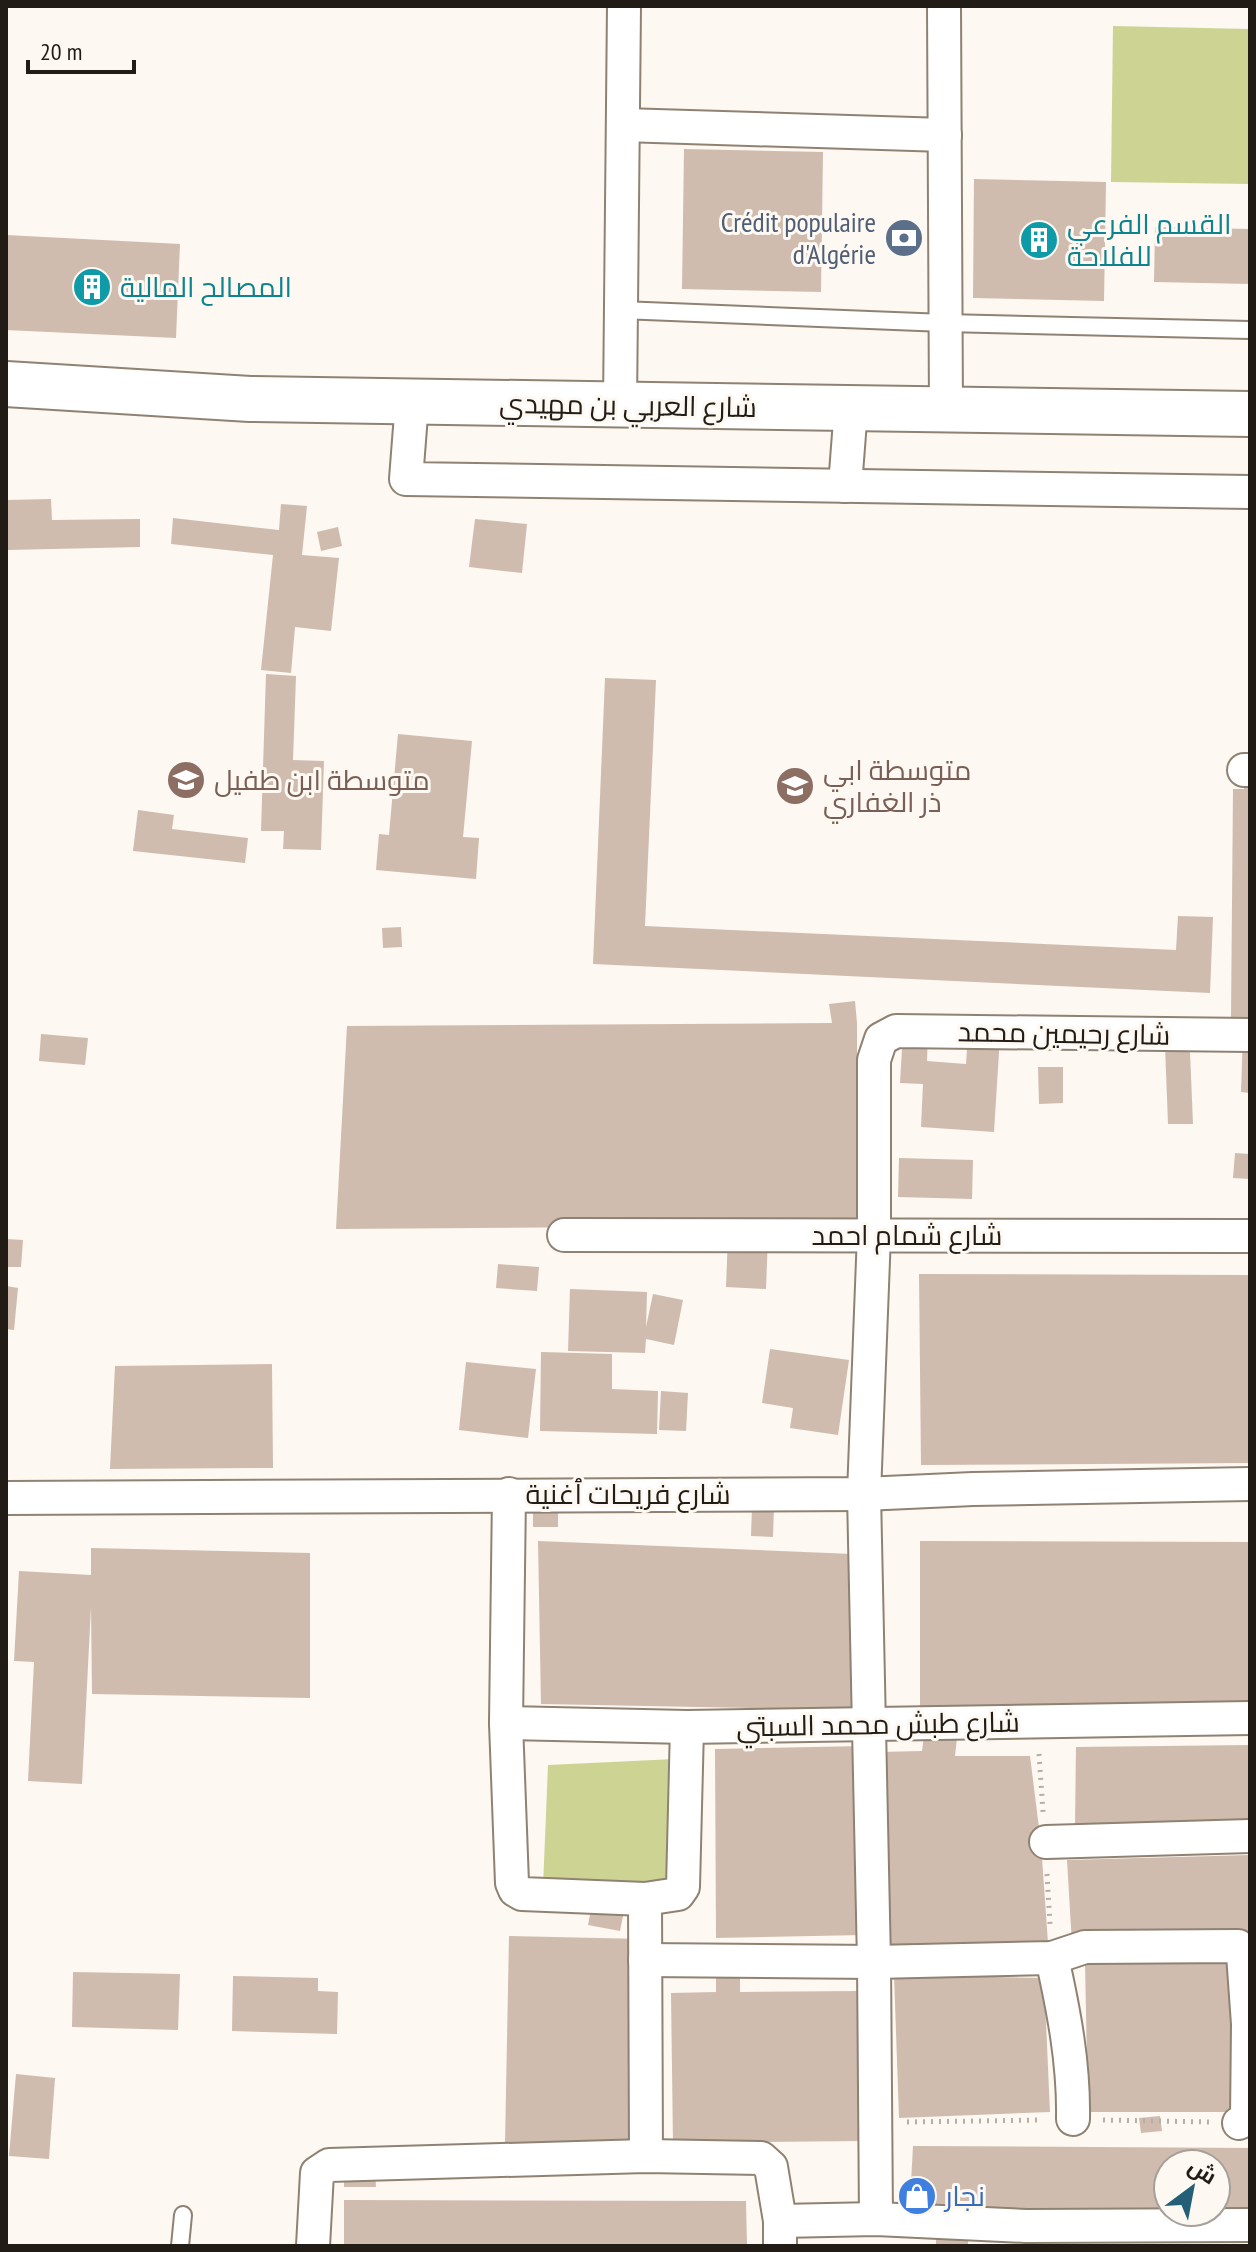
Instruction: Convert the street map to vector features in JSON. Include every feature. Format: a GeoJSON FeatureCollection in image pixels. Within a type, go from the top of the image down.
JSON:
{"type":"FeatureCollection","features":[{"type":"Feature","properties":{"kind":"street"},"geometry":{"type":"LineString","coordinates":[[620,405],[624,6]]}},
{"type":"Feature","properties":{"kind":"street"},"geometry":{"type":"LineString","coordinates":[[944,6],[946,410]]}},
{"type":"Feature","properties":{"kind":"street"},"geometry":{"type":"LineString","coordinates":[[623,125],[945,135]]}},
{"type":"Feature","properties":{"kind":"street","name":"شارع العربي بن مهيدي"},"geometry":{"type":"LineString","coordinates":[[6,384],[250,399],[1250,414]]}},
{"type":"Feature","properties":{"kind":"street"},"geometry":{"type":"LineString","coordinates":[[412,402],[406,479],[1250,492]]}},
{"type":"Feature","properties":{"kind":"street"},"geometry":{"type":"LineString","coordinates":[[845,486],[851,408]]}},
{"type":"Feature","properties":{"kind":"street","name":"شارع رحيمين محمد"},"geometry":{"type":"LineString","coordinates":[[874,1234],[874,1060],[881,1039],[896,1031],[1250,1035]]}},
{"type":"Feature","properties":{"kind":"street"},"geometry":{"type":"LineString","coordinates":[[874,1234],[864,1494],[876,2219]]}},
{"type":"Feature","properties":{"kind":"street","name":"شارع شمام احمد"},"geometry":{"type":"LineString","coordinates":[[564,1235],[1250,1236]]}},
{"type":"Feature","properties":{"kind":"street","name":"شارع فريحات ٱغنية"},"geometry":{"type":"LineString","coordinates":[[6,1498],[864,1494],[1250,1484]]}},
{"type":"Feature","properties":{"kind":"street"},"geometry":{"type":"LineString","coordinates":[[509,1494],[506,1723],[512,1883],[515,1890],[522,1894],[645,1899],[678,1894],[683,1887],[687,1727]]}},
{"type":"Feature","properties":{"kind":"street","name":"شارع طبش محمد السبتي"},"geometry":{"type":"LineString","coordinates":[[506,1723],[687,1727],[1250,1718]]}},
{"type":"Feature","properties":{"kind":"street"},"geometry":{"type":"LineString","coordinates":[[1046,1842],[1250,1836]]}},
{"type":"Feature","properties":{"kind":"street"},"geometry":{"type":"LineString","coordinates":[[645,1899],[646,2156]]}},
{"type":"Feature","properties":{"kind":"street"},"geometry":{"type":"LineString","coordinates":[[645,1960],[874,1962],[1052,1958],[1085,1947],[1238,1946],[1243,1954],[1249,2024],[1247,2119],[1239,2123]]}},
{"type":"Feature","properties":{"kind":"street"},"geometry":{"type":"LineString","coordinates":[[1052,1958],[1066,2020],[1073,2080],[1073,2119]]}},
{"type":"Feature","properties":{"kind":"street"},"geometry":{"type":"LineString","coordinates":[[313,2246],[314,2185],[317,2173],[329,2165],[646,2156],[761,2158],[771,2167],[780,2233],[876,2219],[1026,2236],[1250,2225]]}},
{"type":"Feature","properties":{"kind":"lane"},"geometry":{"type":"LineString","coordinates":[[621,310],[945,323],[1250,330]]}},
{"type":"Feature","properties":{"kind":"lane"},"geometry":{"type":"LineString","coordinates":[[180,2246],[183,2215]]}},
{"type":"Feature","properties":{"kind":"green space"},"geometry":{"type":"Polygon","coordinates":[[[1113,26],[1250,29],[1250,184],[1111,182],[1113,26]]]}},
{"type":"Feature","properties":{"kind":"green space"},"geometry":{"type":"Polygon","coordinates":[[[675,1759],[668,1886],[543,1887],[548,1765],[675,1759]]]}},
{"type":"Feature","properties":{"kind":"building"},"geometry":{"type":"Polygon","coordinates":[[[684,149],[823,152],[821,292],[682,289],[684,149]]]}},
{"type":"Feature","properties":{"kind":"building","name":"القسم الفرعي للفلاحة"},"geometry":{"type":"Polygon","coordinates":[[[974,179],[1106,182],[1104,301],[973,298],[974,179]]]}},
{"type":"Feature","properties":{"kind":"building"},"geometry":{"type":"Polygon","coordinates":[[[1155,227],[1250,229],[1250,284],[1154,282],[1155,227]]]}},
{"type":"Feature","properties":{"kind":"building","name":"المصالح المالية"},"geometry":{"type":"Polygon","coordinates":[[[6,235],[180,244],[176,338],[6,330],[6,235]]]}},
{"type":"Feature","properties":{"kind":"building"},"geometry":{"type":"Polygon","coordinates":[[[51,499],[52,520],[140,519],[140,547],[8,550],[7,500],[51,499]]]}},
{"type":"Feature","properties":{"kind":"building"},"geometry":{"type":"Polygon","coordinates":[[[281,504],[307,506],[302,555],[339,558],[331,631],[295,627],[291,673],[261,670],[273,555],[171,544],[173,518],[279,530],[281,504]]]}},
{"type":"Feature","properties":{"kind":"building"},"geometry":{"type":"Polygon","coordinates":[[[475,519],[527,524],[522,573],[469,567],[475,519]]]}},
{"type":"Feature","properties":{"kind":"building"},"geometry":{"type":"Polygon","coordinates":[[[338,527],[342,546],[321,551],[317,532],[338,527]]]}},
{"type":"Feature","properties":{"kind":"building"},"geometry":{"type":"Polygon","coordinates":[[[266,674],[296,676],[293,760],[324,761],[321,850],[283,849],[284,831],[261,831],[266,674]]]}},
{"type":"Feature","properties":{"kind":"building"},"geometry":{"type":"Polygon","coordinates":[[[605,678],[656,680],[645,926],[1176,950],[1178,916],[1213,917],[1210,993],[593,964],[605,678]]]}},
{"type":"Feature","properties":{"kind":"building"},"geometry":{"type":"Polygon","coordinates":[[[398,734],[472,741],[463,837],[479,838],[476,879],[376,870],[379,834],[389,835],[398,734]]]}},
{"type":"Feature","properties":{"kind":"building"},"geometry":{"type":"Polygon","coordinates":[[[1244,786],[1250,786],[1250,1017],[1231,1017],[1233,789],[1244,789],[1244,786]]]}},
{"type":"Feature","properties":{"kind":"building"},"geometry":{"type":"Polygon","coordinates":[[[138,810],[174,815],[172,829],[248,838],[245,863],[133,851],[138,810]]]}},
{"type":"Feature","properties":{"kind":"building"},"geometry":{"type":"Polygon","coordinates":[[[401,927],[402,947],[383,948],[382,928],[401,927]]]}},
{"type":"Feature","properties":{"kind":"building"},"geometry":{"type":"Polygon","coordinates":[[[855,1001],[857,1225],[336,1229],[347,1026],[832,1023],[829,1004],[855,1001]]]}},
{"type":"Feature","properties":{"kind":"building"},"geometry":{"type":"Polygon","coordinates":[[[1205,1019],[1206,1052],[1190,1052],[1193,1124],[1168,1124],[1164,1020],[1205,1019]]]}},
{"type":"Feature","properties":{"kind":"building"},"geometry":{"type":"Polygon","coordinates":[[[903,1032],[928,1034],[927,1061],[966,1064],[968,1034],[1000,1036],[994,1132],[921,1127],[923,1084],[900,1083],[903,1032]]]}},
{"type":"Feature","properties":{"kind":"building"},"geometry":{"type":"Polygon","coordinates":[[[41,1034],[88,1038],[85,1065],[39,1061],[41,1034]]]}},
{"type":"Feature","properties":{"kind":"building"},"geometry":{"type":"Polygon","coordinates":[[[1243,1034],[1250,1034],[1250,1093],[1241,1092],[1243,1034]]]}},
{"type":"Feature","properties":{"kind":"building"},"geometry":{"type":"Polygon","coordinates":[[[1038,1067],[1063,1067],[1063,1103],[1039,1104],[1038,1067]]]}},
{"type":"Feature","properties":{"kind":"building"},"geometry":{"type":"Polygon","coordinates":[[[1235,1153],[1250,1154],[1250,1179],[1233,1178],[1235,1153]]]}},
{"type":"Feature","properties":{"kind":"building"},"geometry":{"type":"Polygon","coordinates":[[[899,1158],[973,1160],[972,1199],[898,1197],[899,1158]]]}},
{"type":"Feature","properties":{"kind":"building"},"geometry":{"type":"Polygon","coordinates":[[[728,1236],[768,1237],[766,1289],[726,1287],[728,1236]]]}},
{"type":"Feature","properties":{"kind":"building"},"geometry":{"type":"Polygon","coordinates":[[[6,1239],[23,1240],[21,1267],[6,1267],[6,1239]]]}},
{"type":"Feature","properties":{"kind":"building"},"geometry":{"type":"Polygon","coordinates":[[[498,1264],[539,1267],[537,1291],[496,1288],[498,1264]]]}},
{"type":"Feature","properties":{"kind":"building"},"geometry":{"type":"Polygon","coordinates":[[[919,1274],[1250,1275],[1250,1463],[921,1465],[919,1274]]]}},
{"type":"Feature","properties":{"kind":"building"},"geometry":{"type":"Polygon","coordinates":[[[6,1286],[18,1288],[14,1330],[6,1329],[6,1286]]]}},
{"type":"Feature","properties":{"kind":"building"},"geometry":{"type":"Polygon","coordinates":[[[570,1289],[647,1292],[646,1327],[653,1294],[683,1300],[674,1345],[646,1339],[645,1353],[568,1351],[570,1289]]]}},
{"type":"Feature","properties":{"kind":"building"},"geometry":{"type":"Polygon","coordinates":[[[770,1349],[849,1360],[838,1435],[790,1428],[793,1408],[762,1403],[770,1349]]]}},
{"type":"Feature","properties":{"kind":"building"},"geometry":{"type":"Polygon","coordinates":[[[541,1352],[612,1354],[612,1389],[658,1391],[657,1434],[540,1431],[541,1352]]]}},
{"type":"Feature","properties":{"kind":"building"},"geometry":{"type":"Polygon","coordinates":[[[466,1362],[536,1369],[528,1438],[459,1430],[466,1362]]]}},
{"type":"Feature","properties":{"kind":"building"},"geometry":{"type":"Polygon","coordinates":[[[272,1364],[273,1468],[110,1469],[115,1366],[272,1364]]]}},
{"type":"Feature","properties":{"kind":"building"},"geometry":{"type":"Polygon","coordinates":[[[661,1391],[688,1393],[686,1431],[659,1430],[661,1391]]]}},
{"type":"Feature","properties":{"kind":"building"},"geometry":{"type":"Polygon","coordinates":[[[533,1500],[558,1501],[558,1527],[533,1527],[533,1500]]]}},
{"type":"Feature","properties":{"kind":"building"},"geometry":{"type":"Polygon","coordinates":[[[752,1507],[774,1507],[773,1537],[751,1536],[752,1507]]]}},
{"type":"Feature","properties":{"kind":"building"},"geometry":{"type":"Polygon","coordinates":[[[538,1541],[852,1554],[855,1710],[541,1704],[538,1541]]]}},
{"type":"Feature","properties":{"kind":"building"},"geometry":{"type":"Polygon","coordinates":[[[920,1541],[1250,1542],[1250,1707],[920,1707],[920,1541]]]}},
{"type":"Feature","properties":{"kind":"building"},"geometry":{"type":"Polygon","coordinates":[[[91,1548],[310,1553],[310,1698],[92,1694],[91,1607],[82,1784],[28,1781],[34,1662],[14,1661],[19,1571],[91,1575],[91,1548]]]}},
{"type":"Feature","properties":{"kind":"building"},"geometry":{"type":"Polygon","coordinates":[[[924,1736],[957,1738],[955,1756],[1030,1756],[1041,1844],[1048,1943],[880,1947],[879,1752],[922,1751],[924,1736]]]}},
{"type":"Feature","properties":{"kind":"building"},"geometry":{"type":"Polygon","coordinates":[[[1250,1745],[1250,1821],[1075,1825],[1076,1747],[1250,1745]]]}},
{"type":"Feature","properties":{"kind":"building"},"geometry":{"type":"Polygon","coordinates":[[[864,1746],[863,1935],[716,1938],[715,1749],[864,1746]]]}},
{"type":"Feature","properties":{"kind":"building"},"geometry":{"type":"Polygon","coordinates":[[[1250,1855],[1250,1943],[1072,1944],[1067,1860],[1250,1855]]]}},
{"type":"Feature","properties":{"kind":"building"},"geometry":{"type":"Polygon","coordinates":[[[592,1904],[624,1911],[620,1931],[588,1925],[592,1904]]]}},
{"type":"Feature","properties":{"kind":"building"},"geometry":{"type":"Polygon","coordinates":[[[509,1936],[643,1939],[639,2148],[505,2145],[509,1936]]]}},
{"type":"Feature","properties":{"kind":"building"},"geometry":{"type":"Polygon","coordinates":[[[716,1957],[740,1957],[740,1992],[861,1991],[864,2141],[673,2143],[671,1993],[716,1992],[716,1957]]]}},
{"type":"Feature","properties":{"kind":"building"},"geometry":{"type":"Polygon","coordinates":[[[1085,1963],[1236,1964],[1236,2112],[1088,2112],[1085,1963]]]}},
{"type":"Feature","properties":{"kind":"building"},"geometry":{"type":"Polygon","coordinates":[[[73,1972],[180,1974],[178,2030],[72,2027],[73,1972]]]}},
{"type":"Feature","properties":{"kind":"building"},"geometry":{"type":"Polygon","coordinates":[[[894,1975],[1044,1978],[1050,2112],[899,2118],[894,1975]]]}},
{"type":"Feature","properties":{"kind":"building"},"geometry":{"type":"Polygon","coordinates":[[[233,1976],[318,1978],[318,1991],[338,1992],[337,2034],[232,2031],[233,1976]]]}},
{"type":"Feature","properties":{"kind":"building"},"geometry":{"type":"Polygon","coordinates":[[[16,2074],[55,2078],[49,2159],[9,2156],[16,2074]]]}},
{"type":"Feature","properties":{"kind":"building"},"geometry":{"type":"Polygon","coordinates":[[[1160,2116],[1162,2131],[1141,2133],[1139,2118],[1160,2116]]]}},
{"type":"Feature","properties":{"kind":"building"},"geometry":{"type":"Polygon","coordinates":[[[913,2146],[1250,2148],[1250,2219],[1232,2219],[1232,2148],[1152,2148],[1152,2219],[909,2220],[913,2146]]]}},
{"type":"Feature","properties":{"kind":"building"},"geometry":{"type":"Polygon","coordinates":[[[344,2167],[375,2167],[376,2187],[344,2187],[344,2167]]]}},
{"type":"Feature","properties":{"kind":"building"},"geometry":{"type":"Polygon","coordinates":[[[344,2200],[746,2201],[747,2246],[344,2246],[344,2200]]]}},
{"type":"Feature","properties":{"kind":"building"},"geometry":{"type":"Polygon","coordinates":[[[936,2233],[968,2235],[968,2246],[936,2246],[936,2233]]]}},
{"type":"Feature","properties":{"kind":"place","name":"Crédit populaire d'Algérie"},"geometry":{"type":"Point","coordinates":[904,238]}},
{"type":"Feature","properties":{"kind":"place","name":"القسم الفرعي للفلاحة"},"geometry":{"type":"Point","coordinates":[1039,240]}},
{"type":"Feature","properties":{"kind":"place","name":"المصالح المالية"},"geometry":{"type":"Point","coordinates":[92,287]}},
{"type":"Feature","properties":{"kind":"place","name":"متوسطة ابن طفيل"},"geometry":{"type":"Point","coordinates":[186,780]}},
{"type":"Feature","properties":{"kind":"place","name":"متوسطة ابي ذر الغفاري"},"geometry":{"type":"Point","coordinates":[795,786]}},
{"type":"Feature","properties":{"kind":"place","name":"نجار"},"geometry":{"type":"Point","coordinates":[917,2196]}}]}
